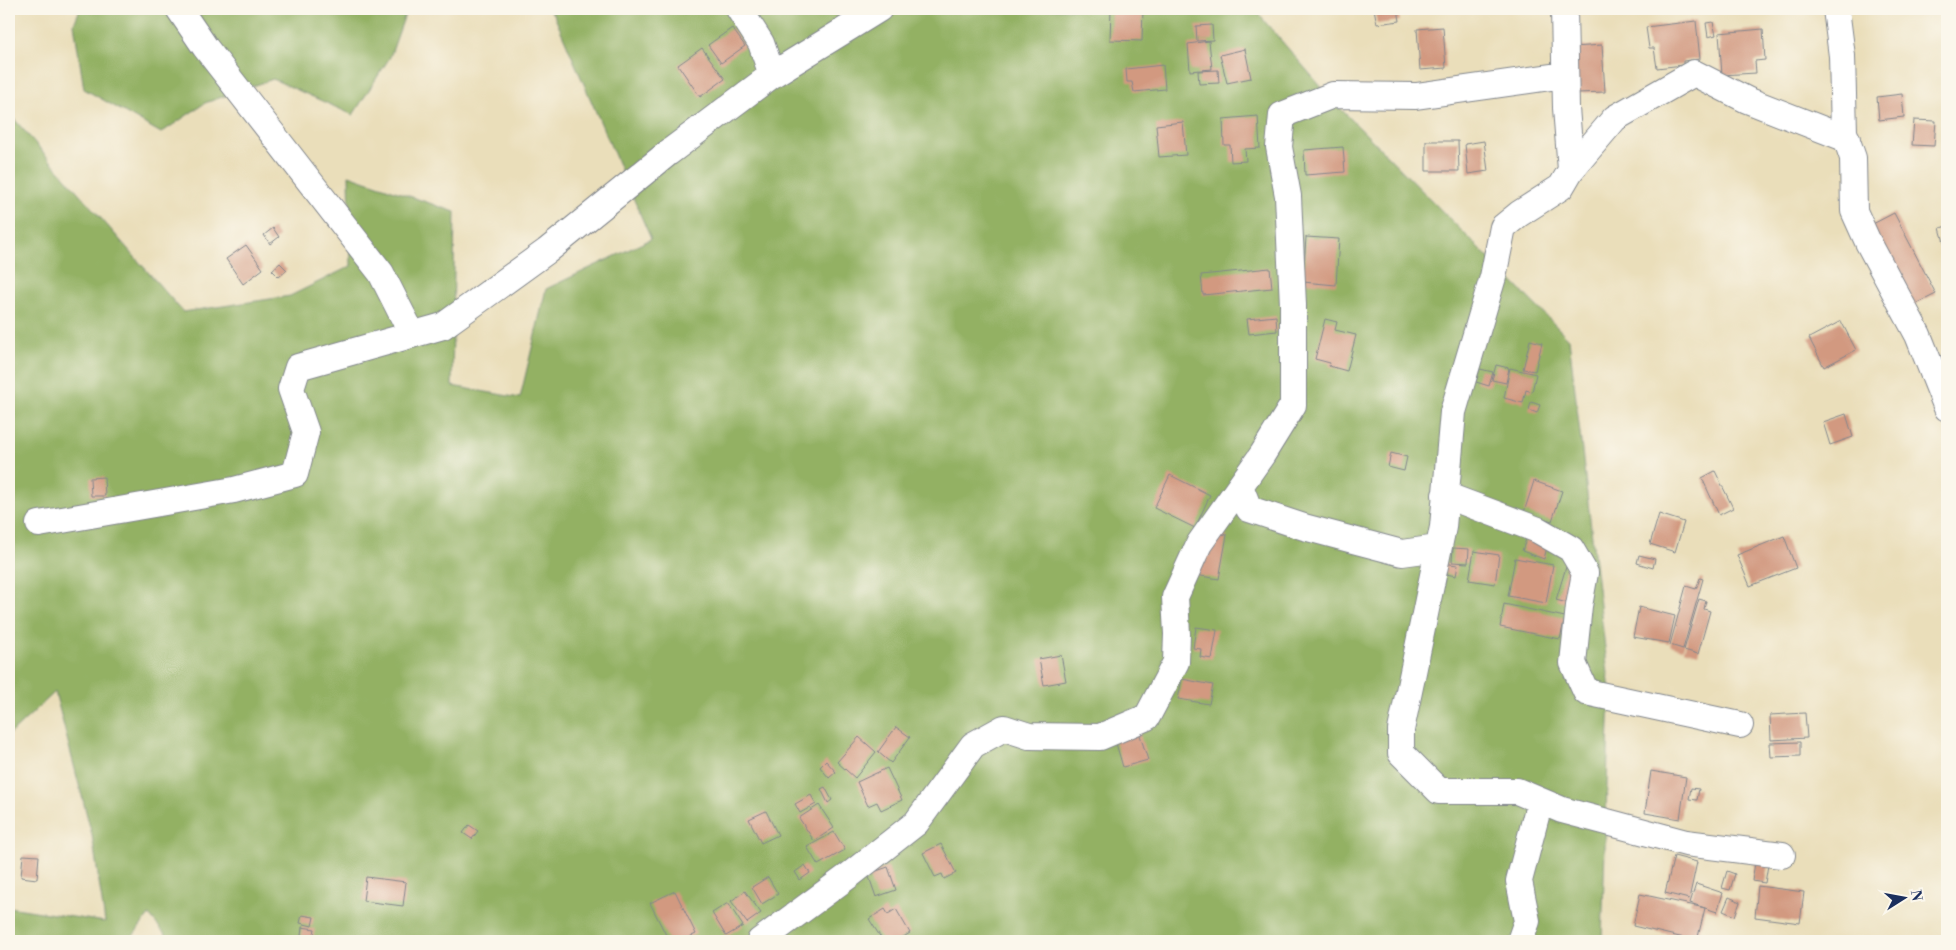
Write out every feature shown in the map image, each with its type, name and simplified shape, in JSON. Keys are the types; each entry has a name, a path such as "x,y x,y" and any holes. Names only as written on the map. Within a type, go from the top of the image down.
{"street":[{"path":"179,9 205,47 381,273 412,334"},
{"path":"739,9 761,43 772,75"},
{"path":"39,524 234,490 295,474 306,432 291,389 298,367 443,326 547,251 668,153 772,75 879,9"},
{"path":"1564,9 1566,108 1571,170"},
{"path":"1836,9 1842,56 1844,132 1852,158 1854,211 1868,242 1918,335 1947,408"},
{"path":"1782,855 1686,843 1562,810 1517,791 1439,791 1401,753 1401,730 1443,527 1453,412 1493,277 1503,226 1561,187 1571,170 1615,118 1694,73 1747,100 1846,139"},
{"path":"760,941 916,823 973,745 1004,728 1029,736 1100,737 1147,717 1176,662 1175,597 1199,544 1293,405 1293,305 1288,196 1279,147 1282,115 1332,95 1416,96 1565,75"},
{"path":"1240,486 1249,509 1304,527 1402,553 1438,548"},
{"path":"1445,495 1538,530 1571,549 1585,573 1579,606 1573,663 1586,692 1740,725"},
{"path":"1520,941 1527,921 1519,881 1540,801"}],"green space":[{"path":"80,9 407,9 390,57 353,115 273,79 205,103 161,133 84,89 74,24"},
{"path":"548,9 1254,9 1336,104 1569,339 1610,691 1602,941 171,941 149,915 129,941 9,941 9,907 105,922 92,835 55,692 9,735 9,121 15,120 183,312 290,296 351,266 349,175 455,212 452,386 520,398 546,289 651,239 554,15"}],"building":[{"path":"1111,9 1143,9 1142,41 1110,40"},
{"path":"1374,9 1398,9 1400,21 1377,24"},
{"path":"1696,21 1700,59 1683,61 1683,65 1657,68 1654,48 1649,48 1646,27"},
{"path":"1713,22 1716,35 1708,37 1706,23"},
{"path":"1212,25 1213,40 1197,41 1196,26"},
{"path":"1443,27 1446,68 1420,70 1417,29"},
{"path":"732,28 745,46 721,63 708,45"},
{"path":"1763,29 1765,60 1755,61 1756,73 1722,75 1719,33"},
{"path":"1209,41 1212,69 1190,71 1188,44"},
{"path":"1602,45 1605,92 1577,93 1574,47"},
{"path":"702,48 725,79 700,97 678,65"},
{"path":"1245,49 1251,78 1227,83 1220,55"},
{"path":"1163,65 1165,89 1134,92 1132,82 1127,82 1126,69"},
{"path":"1218,70 1219,83 1199,84 1198,71"},
{"path":"1902,94 1904,117 1879,120 1877,97"},
{"path":"1258,116 1260,148 1245,149 1246,161 1231,162 1230,145 1224,145 1223,119"},
{"path":"1914,120 1936,121 1934,146 1912,145"},
{"path":"1183,122 1186,155 1159,157 1156,125"},
{"path":"1426,141 1458,141 1459,171 1426,171"},
{"path":"1484,141 1488,171 1468,174 1465,144"},
{"path":"1343,147 1345,172 1305,175 1304,150"},
{"path":"1894,213 1936,294 1908,308 1867,227"},
{"path":"1947,226 1947,253 1940,228"},
{"path":"273,228 279,237 270,244 264,235"},
{"path":"1306,237 1339,239 1336,285 1303,282"},
{"path":"246,245 263,269 243,284 226,259"},
{"path":"280,263 287,270 279,277 272,270"},
{"path":"1270,268 1272,288 1203,295 1201,275"},
{"path":"1276,316 1277,331 1249,334 1247,319"},
{"path":"1325,319 1337,322 1335,330 1356,335 1347,371 1329,366 1330,363 1315,359"},
{"path":"1841,321 1856,350 1824,367 1809,338"},
{"path":"1530,340 1542,343 1535,371 1523,369"},
{"path":"1496,365 1509,368 1506,383 1492,380"},
{"path":"1510,368 1536,374 1532,392 1526,390 1523,403 1504,398"},
{"path":"1480,369 1493,372 1489,386 1476,382"},
{"path":"1531,402 1540,405 1537,413 1529,410"},
{"path":"1846,414 1853,437 1830,445 1823,422"},
{"path":"1391,453 1407,457 1404,471 1388,467"},
{"path":"1715,471 1733,508 1719,515 1702,478"},
{"path":"1170,475 1210,495 1195,528 1154,508"},
{"path":"104,477 105,496 91,496 90,478"},
{"path":"1534,481 1562,491 1552,521 1524,512"},
{"path":"1659,514 1684,522 1675,552 1650,544"},
{"path":"1203,531 1227,535 1219,579 1195,575"},
{"path":"1784,536 1796,568 1750,586 1737,555"},
{"path":"1526,539 1547,547 1544,559 1522,551"},
{"path":"1453,548 1469,549 1468,563 1452,562"},
{"path":"1474,551 1499,555 1495,584 1469,580"},
{"path":"1639,555 1655,559 1653,568 1637,563"},
{"path":"1515,558 1553,565 1546,603 1508,596"},
{"path":"1442,563 1458,565 1456,576 1441,573"},
{"path":"1566,567 1577,570 1567,603 1556,600"},
{"path":"1700,578 1703,579 1683,649 1670,645 1686,586 1696,589"},
{"path":"1699,599 1706,601 1704,609 1710,611 1698,654 1684,650"},
{"path":"1504,604 1565,617 1560,639 1500,627"},
{"path":"1639,607 1675,616 1669,643 1633,637"},
{"path":"1196,627 1217,630 1212,659 1200,657 1201,649 1193,648"},
{"path":"1061,655 1066,681 1044,685 1039,659"},
{"path":"1182,679 1213,685 1209,704 1178,699"},
{"path":"1805,713 1807,738 1771,740 1770,715"},
{"path":"896,727 910,737 891,763 878,752"},
{"path":"1139,732 1148,760 1123,767 1115,740"},
{"path":"859,737 876,752 855,778 837,762"},
{"path":"1800,742 1800,756 1771,757 1770,743"},
{"path":"826,761 836,772 829,778 820,767"},
{"path":"887,768 902,800 881,810 877,802 868,806 857,782"},
{"path":"1651,771 1686,777 1680,819 1645,813"},
{"path":"825,787 832,800 828,803 821,789"},
{"path":"1691,788 1699,789 1697,800 1689,799"},
{"path":"811,795 816,804 800,813 795,804"},
{"path":"819,805 834,828 814,841 799,818"},
{"path":"766,811 778,835 761,843 749,819"},
{"path":"469,825 478,831 472,839 463,833"},
{"path":"834,832 845,850 818,865 807,847"},
{"path":"941,844 956,873 944,879 942,874 935,877 923,853"},
{"path":"23,855 39,856 37,879 21,877"},
{"path":"1674,856 1697,862 1689,899 1665,893"},
{"path":"1755,863 1768,865 1765,883 1752,881"},
{"path":"805,865 810,873 800,880 795,872"},
{"path":"888,867 896,890 876,897 868,874"},
{"path":"1727,871 1735,874 1730,890 1722,888"},
{"path":"366,877 406,882 403,906 363,901"},
{"path":"768,877 778,894 762,904 752,887"},
{"path":"1696,884 1723,893 1717,912 1690,903"},
{"path":"1758,886 1804,892 1800,923 1755,917"},
{"path":"675,891 696,934 681,941 669,941 650,903"},
{"path":"745,891 761,913 747,923 731,901"},
{"path":"1640,894 1705,908 1697,941 1633,926"},
{"path":"1729,897 1740,902 1735,916 1723,911"},
{"path":"728,903 743,926 726,936 712,913"},
{"path":"885,909 888,914 896,909 910,933 897,941 883,941 869,919"},
{"path":"302,915 314,917 312,926 300,923"},
{"path":"302,927 315,929 313,938 301,936"}]}
